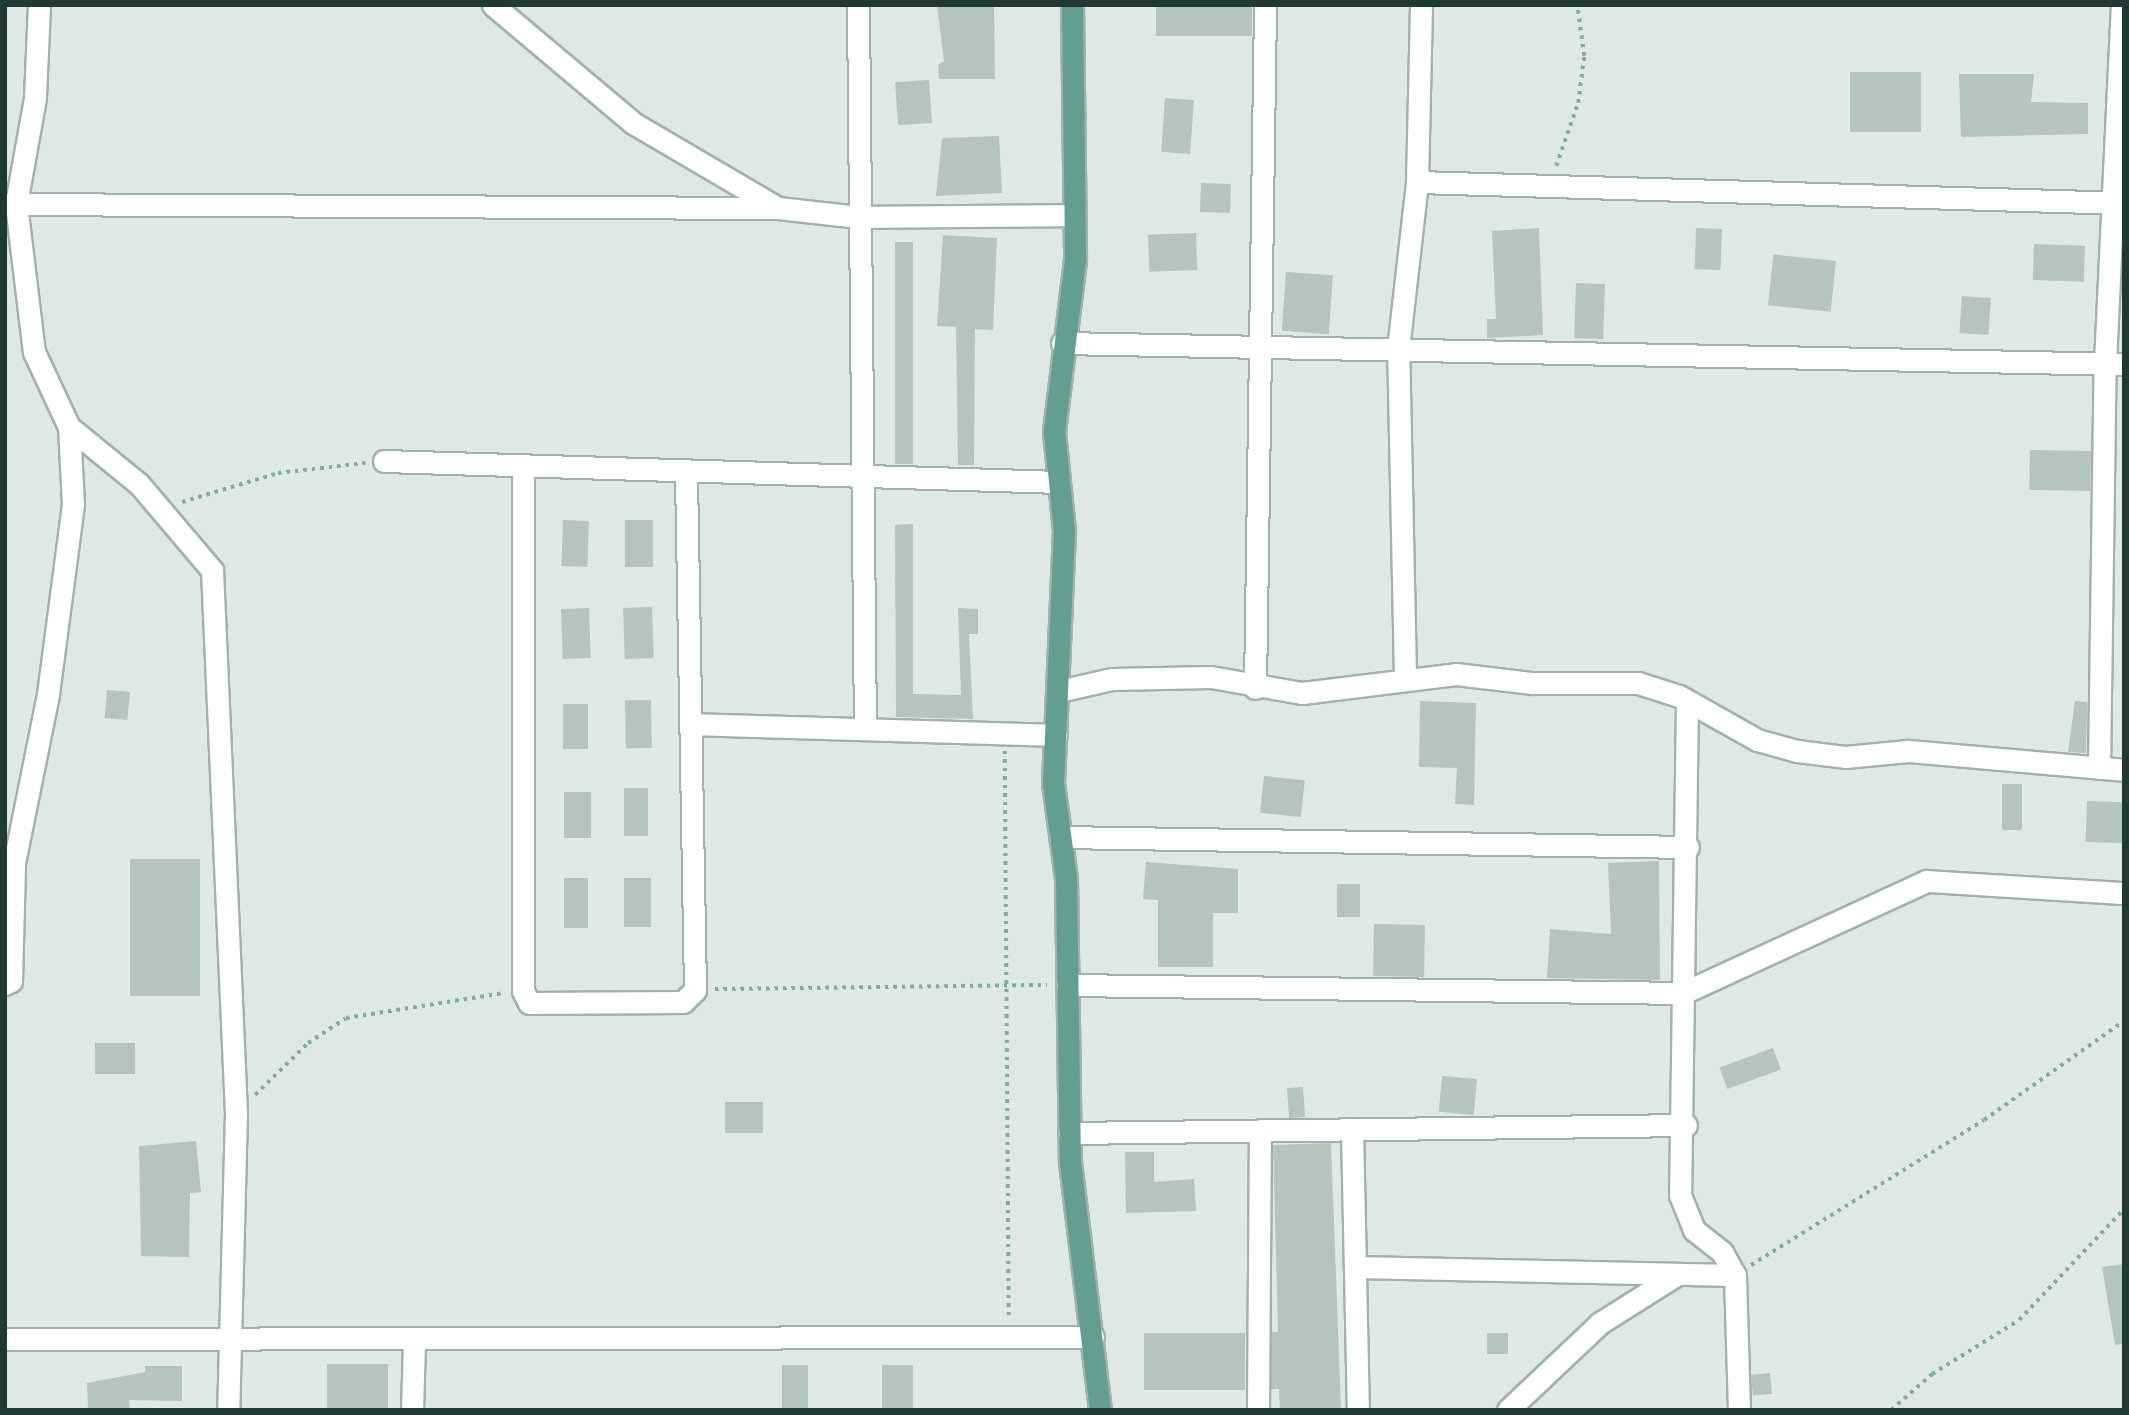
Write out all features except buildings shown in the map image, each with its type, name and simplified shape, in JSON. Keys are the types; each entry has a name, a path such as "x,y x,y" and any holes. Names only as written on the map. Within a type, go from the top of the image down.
{"main road":[{"path":"1072,5 1074,215 1054,432 1059,482 1059,691 1053,783 1060,837 1067,985 1069,1133 1100,1410"}],"street":[{"path":"5,984 11,981 15,853 50,682 73,505 69,428 34,352 11,204 34,98 39,5"},
{"path":"493,5 633,123 778,208"},
{"path":"858,5 858,217 865,478 865,729"},
{"path":"1255,688 1265,5"},
{"path":"1405,676 1398,349 1417,182 1421,5"},
{"path":"2099,768 2114,364 2122,5"},
{"path":"1417,182 2117,203"},
{"path":"11,204 778,208 858,217 1074,215"},
{"path":"1062,343 2114,364"},
{"path":"69,428 163,511 212,570 236,1113 228,1410"},
{"path":"384,461 1059,482"},
{"path":"523,466 523,991 529,1003 683,1002 695,990 686,472"},
{"path":"1059,691 1112,679 1198,677 1255,688 1302,693 1405,676 1638,683 1687,701 1757,740 1797,751 1845,757 1908,751 2124,769"},
{"path":"1687,701 1688,847 1683,993 1686,1125 1680,1195 1694,1230 1722,1252 1735,1275 1739,1410"},
{"path":"691,724 1056,735"},
{"path":"1060,837 1688,847"},
{"path":"1067,985 1683,993 1927,881 2124,893"},
{"path":"1069,1133 1686,1125"},
{"path":"1352,1129 1358,1410"},
{"path":"1258,1410 1260,1130"},
{"path":"1355,1267 1735,1275"},
{"path":"1507,1410 1600,1323 1676,1275"},
{"path":"5,1339 414,1342 1093,1337"},
{"path":"412,1410 414,1342"}],"path":[{"path":"1545,187 1578,103 1584,56 1577,5"},
{"path":"163,511 208,489 278,473 384,461"},
{"path":"1005,733 1010,1337"},
{"path":"695,990 1067,985"},
{"path":"236,1113 308,1043 346,1018 523,991"},
{"path":"1735,1275 1984,1120 2124,1021"},
{"path":"1891,1410 1933,1374 2019,1320 2124,1209"}]}
